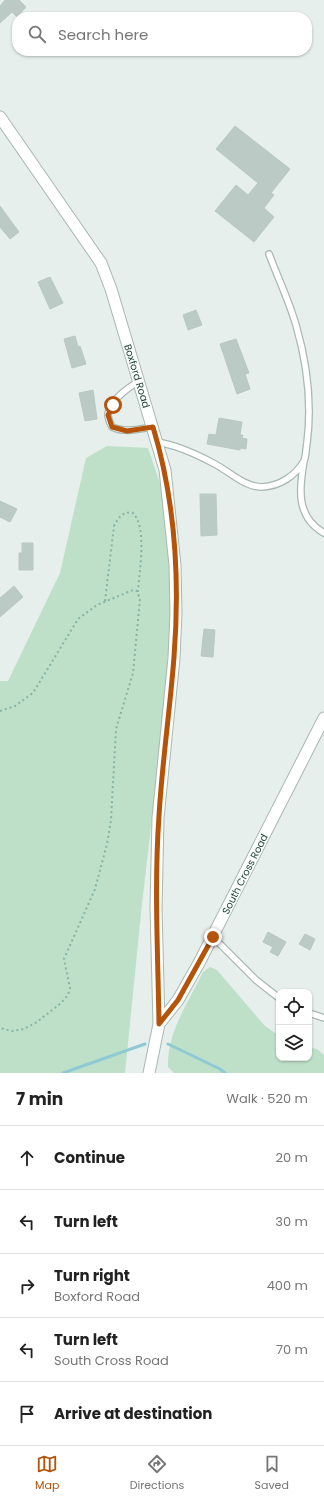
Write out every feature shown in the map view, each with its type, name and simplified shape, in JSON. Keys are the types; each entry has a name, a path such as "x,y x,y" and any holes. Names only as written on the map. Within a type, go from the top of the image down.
{"street":[{"name":"Boxford Road","path":"0,117 101,263 111,289 165,470 175,565 176,613 174,658 158,818 156,908 159,1024 149,1073"},
{"name":"South Cross Road","path":"159,1024 178,1000 213,937 324,718"}],"lane":[{"path":"269,254 296,326 303,353 309,406 308,430 300,480 300,498 307,519 324,533"},
{"path":"139,381 118,397 109,411 109,419 112,427 117,430 127,431 153,427"},
{"path":"157,442 170,444 214,463 252,486 262,487 284,482 293,474 304,460"},
{"path":"213,937 256,980 276,996"},
{"path":"312,1014 324,1018"}],"path":[{"path":"0,1028 12,1031 24,1029 61,1003 68,994 70,988 64,959 95,889 107,844 111,820 116,729 133,672 140,599 138,594 141,527 137,517 132,512 125,513 120,516 114,526 105,601"},
{"path":"0,711 15,706 33,693 78,619 105,601 133,590 138,594"}],"green space":[{"path":"107,446 148,448 166,501 171,604 165,706 141,913 125,1073 0,1073 0,681 8,681 60,573 86,458"},
{"path":"210,967 217,970 264,1025 276,1034 276,1061 312,1061 312,1048 317,1049 324,1055 324,1073 174,1073 168,1067 171,1042 185,1006 203,972"}],"building":[{"path":"5,0 19,0 26,7 22,12 12,12 0,23 0,6"},
{"path":"235,126 290,169 271,193 274,195 264,208 274,217 254,242 215,211 236,185 248,195 258,183 216,149"},
{"path":"0,206 19,232 10,239 0,227"},
{"path":"50,277 63,303 50,309 38,282"},
{"path":"196,310 202,325 188,330 183,315"},
{"path":"75,336 78,347 80,346 86,364 72,368 64,339"},
{"path":"236,339 249,373 245,374 250,389 237,394 220,344"},
{"path":"93,390 97,419 85,421 79,393"},
{"path":"219,418 242,422 240,435 243,435 242,438 247,439 246,449 240,448 240,450 207,444 209,434 216,435"},
{"path":"200,494 216,494 217,535 201,536"},
{"path":"0,501 17,509 10,522 0,517"},
{"path":"22,543 33,543 33,570 19,570 19,553 22,553"},
{"path":"14,586 23,597 0,617 0,598"},
{"path":"204,629 215,630 213,657 201,656"},
{"path":"268,932 286,942 278,956 270,952 273,947 263,942"},
{"path":"305,934 315,939 310,950 299,944"}],"waterway":[{"path":"63,1073 145,1044"},
{"path":"168,1044 220,1069 225,1073"}],"route":[{"path":"113,405 108,415 112,427 117,430 127,431 153,427 165,470 175,565 176,613 174,658 158,818 156,908 159,1024 178,1000 213,937"}]}
